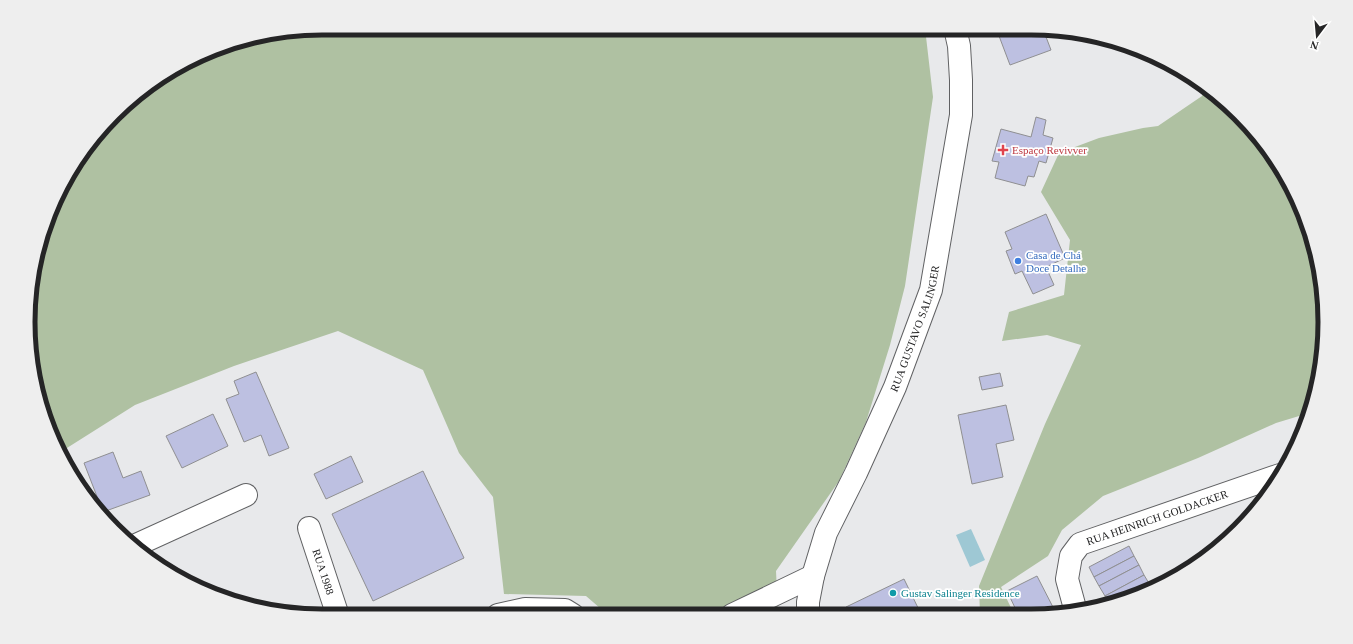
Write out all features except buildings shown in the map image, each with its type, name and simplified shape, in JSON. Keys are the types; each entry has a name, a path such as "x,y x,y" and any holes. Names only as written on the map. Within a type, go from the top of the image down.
{"street":[{"name":"RUA GUSTAVO SALINGER","path":"808,609 813,576 826,533 895,387 931,290 961,115 961,80 959,46 957,35"},
{"name":"RUA HEINRICH GOLDACKER","path":"1074,606 1067,579 1071,556 1080,544 1272,478"},
{"path":"139,544 246,495"},
{"name":"RUA 1988","path":"309,528 336,609"},
{"path":"744,609 813,576"}],"green space":[{"path":"322,35 926,35 933,97 905,286 890,345 866,422 839,481 776,571 778,609 601,609 586,596 504,594 493,497 459,453 423,370 338,331 234,366 135,405 65,449 50,414 37,359 35,322 37,285 41,266 50,230 57,212 73,178 94,147 119,119 147,94 178,73 212,57 248,45 285,37"},
{"path":"1203,92 1220,106 1259,147 1280,179 1303,230 1316,285 1318,322 1316,359 1303,415 1276,423 1198,458 1103,496 1062,530 1048,556 1001,587 1012,609 980,609 979,586 1045,424 1081,345 1047,335 1002,341 1009,312 1064,295 1070,240 1041,192 1059,153 1099,138 1158,126 1202,96"}],"water":[{"path":"971,529 985,560 970,567 956,535"}],"place":[{"name":"Espaço Revivver","path":"1003,150"},
{"name":"Casa de Chá Doce Detalhe","path":"1018,261"},
{"name":"Gustav Salinger Residence","path":"893,593"}]}
